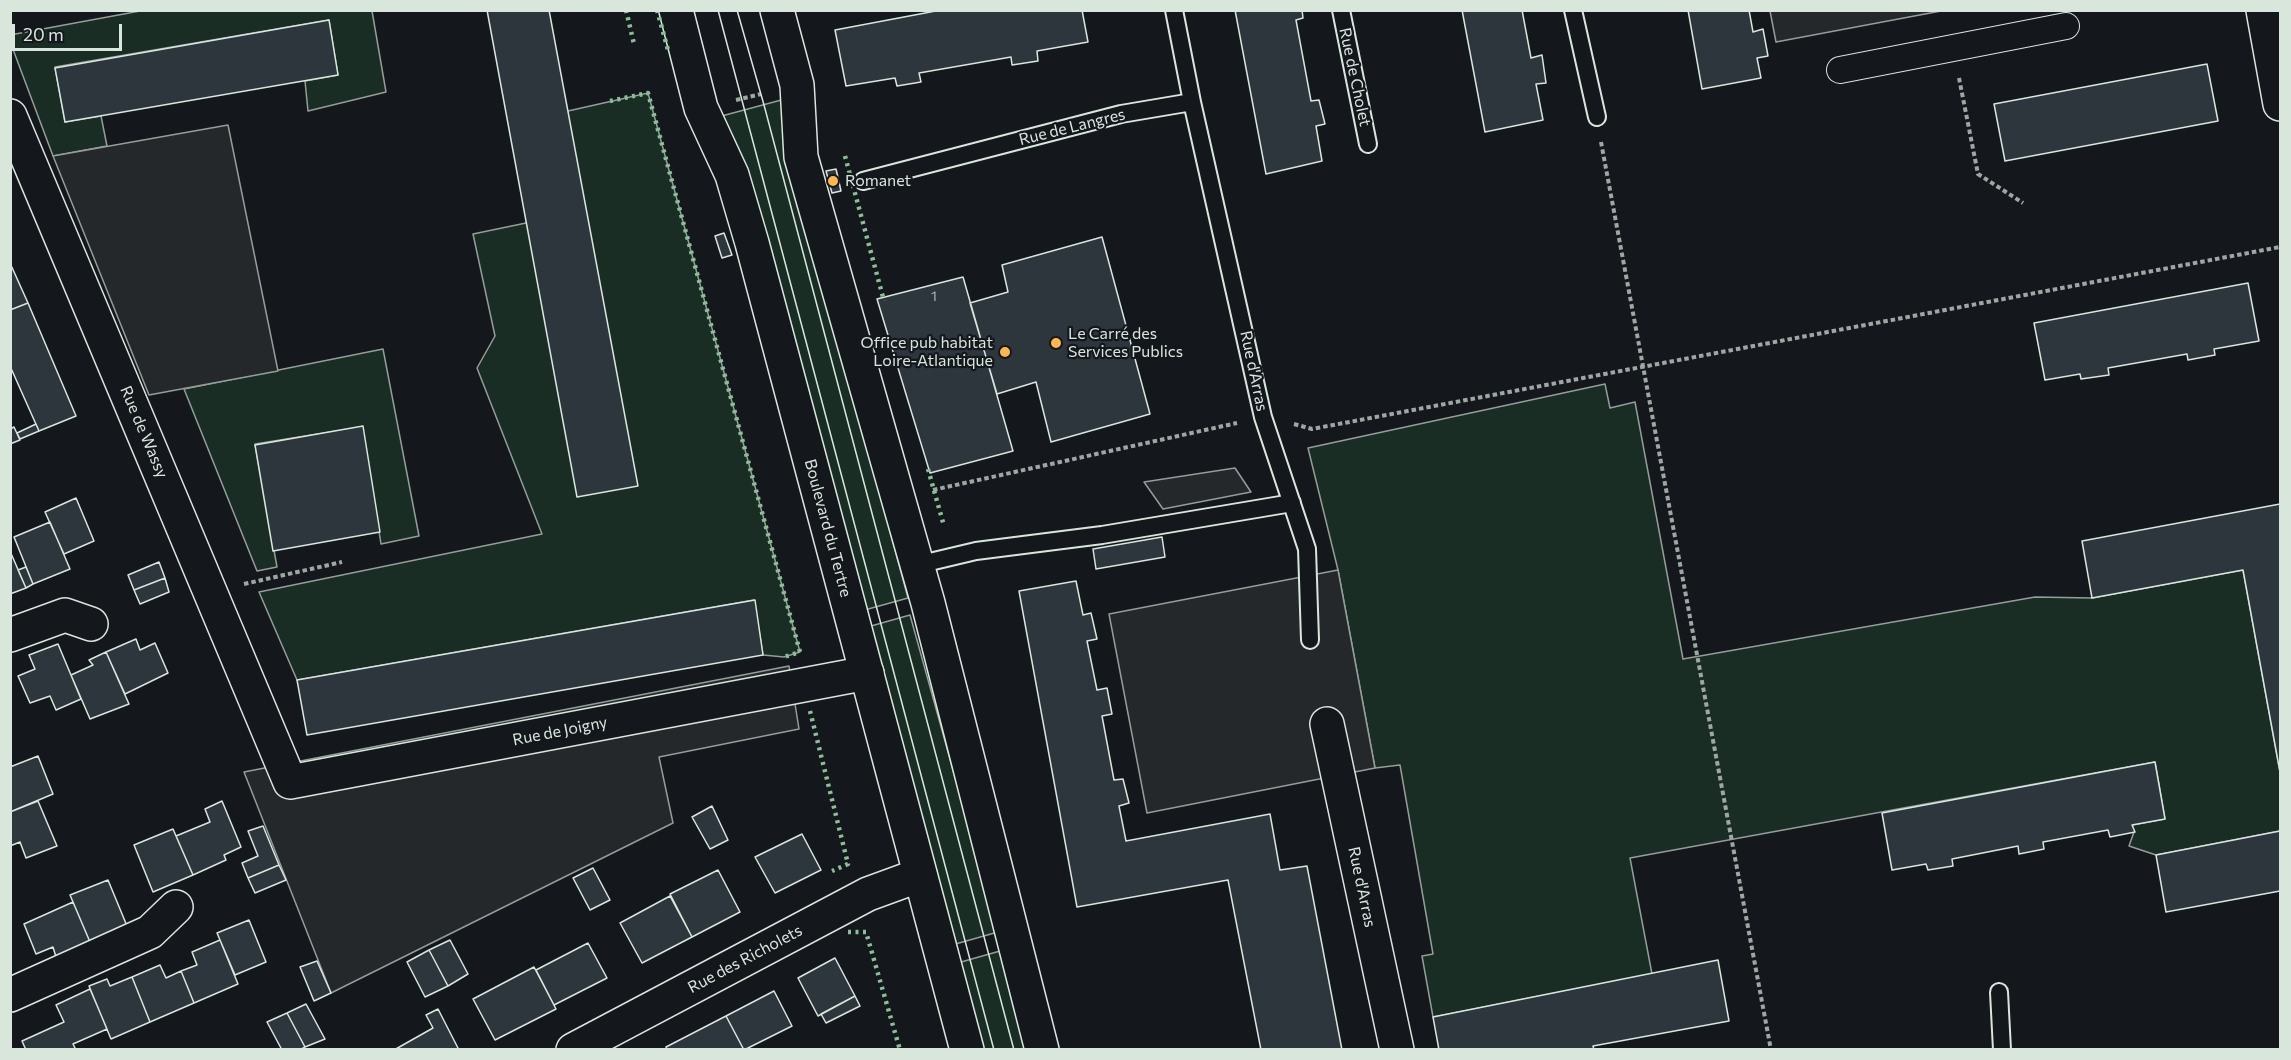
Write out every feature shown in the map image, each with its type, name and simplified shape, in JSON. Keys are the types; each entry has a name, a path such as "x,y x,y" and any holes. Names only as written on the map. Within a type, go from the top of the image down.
{"street":[{"name":"Boulevard du Tertre","path":"676,10 701,108 732,175 967,1050"},
{"path":"777,10 797,85 801,157 917,565 1042,1050"},
{"path":"2262,10 2280,104"},
{"path":"1840,70 2066,26"},
{"name":"Rue de Wassy","path":"10,116 275,748"},
{"path":"10,635 65,615 91,624"},
{"name":"Rue de Joigny","path":"275,748 290,782 867,674"},
{"name":"Rue d'Arras","path":"1327,724 1397,1050"},
{"name":"Rue des Richolets","path":"573,1050 868,894 920,875"},
{"path":"11,992 150,932 176,908"}],"lane":[{"path":"1174,10 1192,102"},
{"name":"Rue de Cholet","path":"1341,10 1368,144"},
{"path":"1573,10 1597,117"},
{"name":"Rue de Langres","path":"863,181 1121,114 1192,102"},
{"name":"Rue d'Arras","path":"1192,102 1263,417 1307,549 1310,640"},
{"path":"917,565 976,551 1102,535 1292,503"},
{"path":"1999,992 2002,1050"}],"path":[{"path":"1953,48 1978,174 2023,203"},
{"path":"701,108 797,85"},
{"path":"1597,117 1771,1050"},
{"path":"928,492 1263,417 1312,429 2280,247"},
{"path":"211,591 342,562"}],"green space":[{"path":"140,11 372,11 386,92 308,111 305,81 338,75 329,20 55,67 65,122 101,116 107,146 53,156 11,44 10,35"},
{"path":"648,93 800,652 784,657 763,655 754,600 297,680 259,592 542,534 477,368 495,336 473,234 526,223 568,111"},
{"path":"785,99 792,166 908,598 861,611 718,117"},
{"path":"383,349 419,536 381,544 362,427 255,444 277,567 257,571 184,389"},
{"path":"1605,384 1610,408 1635,402 1683,659 2035,597 2092,598 2243,570 2280,772 2280,831 2156,855 2129,846 2134,832 2132,825 2165,819 2155,762 1630,858 1652,974 1433,1017 1422,956 1433,954 1400,765 1375,768 1338,570 1308,448"},
{"path":"910,615 998,932 952,945 864,628"},
{"path":"1000,951 1027,1049 977,1049 954,964"}],"shaded area":[{"path":"1770,10 1941,11 1776,42"},
{"path":"228,125 278,371 149,395 53,156"},
{"path":"1235,468 1251,492 1163,509 1144,482"},
{"path":"1338,570 1375,768 1147,813 1109,614"},
{"path":"789,666 799,729 659,757 673,823 331,993 244,772"}],"building":[{"path":"487,10 549,10 638,486 577,497"},
{"path":"941,10 1082,10 1088,42 1037,51 1038,61 1012,65 1011,57 919,73 921,82 897,86 895,78 846,86 835,30"},
{"path":"1235,10 1302,10 1303,18 1296,20 1311,101 1319,100 1325,124 1316,126 1322,161 1266,174"},
{"path":"1462,10 1522,10 1531,58 1542,55 1546,83 1536,84 1543,120 1485,132"},
{"path":"1688,10 1749,10 1753,32 1763,29 1768,56 1757,58 1761,78 1702,89"},
{"path":"329,20 338,75 65,122 55,68"},
{"path":"2207,64 2218,121 2005,161 1994,104"},
{"name":"Romanet","path":"836,169 841,191 832,193 826,171"},
{"path":"724,233 732,255 722,258 715,236"},
{"name":"Le Carré des Services Publics","path":"1102,237 1150,414 1051,442 1036,382 997,394 970,303 1008,292 1002,265"},
{"path":"10,263 28,303 10,310"},
{"path":"963,277 1013,451 930,473 877,299"},
{"path":"2248,283 2259,341 2214,349 2215,355 2188,360 2187,354 2108,368 2109,375 2081,379 2080,374 2045,380 2034,323"},
{"path":"28,303 76,416 39,431 10,366 10,310"},
{"path":"36,424 39,431 20,439 17,433"},
{"path":"363,426 380,532 273,551 255,445"},
{"path":"14,427 20,440 10,444 10,429"},
{"path":"76,498 94,541 64,554 45,512"},
{"path":"2280,504 2280,772 2243,570 2092,598 2082,541"},
{"path":"50,522 70,569 33,584 14,537"},
{"path":"1162,537 1165,557 1096,569 1093,549"},
{"path":"10,551 26,588 10,594"},
{"path":"159,562 165,578 134,590 128,575"},
{"path":"26,567 33,584 26,588 18,570"},
{"path":"165,578 169,592 140,604 134,590"},
{"path":"1076,581 1083,615 1091,613 1097,639 1087,641 1097,690 1107,688 1112,714 1102,716 1114,780 1123,779 1129,803 1119,806 1126,841 1270,814 1280,870 1307,866 1342,1050 1261,1050 1228,880 1077,907 1019,591"},
{"path":"755,600 763,655 307,735 297,680"},
{"path":"136,639 140,650 155,643 168,673 125,694 106,652"},
{"path":"58,644 81,699 56,710 50,696 30,703 18,676 35,669 29,655"},
{"path":"106,652 129,704 90,719 71,675 93,665 89,660"},
{"path":"38,756 53,794 10,812 10,767"},
{"path":"2155,762 2165,819 2132,825 2135,832 2110,837 2108,830 2043,842 2044,849 2019,854 2018,846 1952,859 1953,866 1928,870 1926,864 1892,870 1882,813"},
{"path":"38,801 57,846 26,858 20,842 10,846 10,812"},
{"path":"222,801 241,847 224,855 226,860 193,875 176,836 210,822 205,809"},
{"path":"712,806 728,840 710,849 692,817"},
{"path":"263,826 279,865 248,878 242,863 258,856 248,831"},
{"path":"173,829 193,875 153,892 134,845"},
{"path":"2280,831 2280,891 2166,912 2156,855"},
{"path":"802,834 821,870 775,893 755,857"},
{"path":"279,865 286,880 255,893 248,878"},
{"path":"593,868 610,900 590,910 573,878"},
{"path":"718,870 740,912 692,937 670,894"},
{"path":"108,880 127,926 90,942 70,895"},
{"path":"670,896 692,937 642,963 620,923"},
{"path":"73,902 90,942 56,957 53,947 36,954 24,924"},
{"path":"249,920 266,962 235,975 217,933"},
{"path":"220,940 238,984 194,1003 181,971 197,965 192,952"},
{"path":"450,940 468,974 448,986 429,950"},
{"path":"588,943 607,978 554,1005 536,970"},
{"path":"429,950 448,986 425,997 407,962"},
{"path":"835,958 855,996 818,1016 798,978"},
{"path":"1718,960 1729,1021 1593,1046 1594,1050 1439,1050 1433,1017"},
{"path":"317,961 331,993 314,1001 300,967"},
{"path":"160,965 166,978 181,971 194,1003 150,1022 132,977"},
{"path":"534,967 556,1009 495,1040 473,999"},
{"path":"132,977 150,1022 111,1039 89,986 107,979 110,986"},
{"path":"90,989 107,1029 73,1044 76,1050 26,1050 22,1041 64,1022 56,1005"},
{"path":"774,991 792,1026 744,1050 726,1016"},
{"path":"855,996 860,1006 826,1023 821,1014"},
{"path":"306,1004 325,1039 305,1047 287,1013"},
{"path":"438,1009 459,1050 394,1050 433,1028 426,1015"},
{"path":"287,1013 305,1047 300,1050 282,1050 267,1022"},
{"path":"726,1016 744,1050 667,1050 666,1047"}],"tram line":[{"path":"718,10 994,1050"},
{"path":"737,10 1014,1050"}],"hedge":[{"path":"626,10 634,44"},
{"path":"657,10 668,50"},
{"path":"610,101 648,93 800,652 784,657"},
{"path":"845,156 884,301"},
{"path":"928,469 944,526"},
{"path":"810,711 848,864 832,871"},
{"path":"848,932 866,932 900,1050"}],"place":[{"name":"Romanet","path":"833,181"},
{"name":"Le Carré des Services Publics","path":"1056,343"},
{"name":"Office pub habitat Loire-Atlantique","path":"1005,352"}]}
